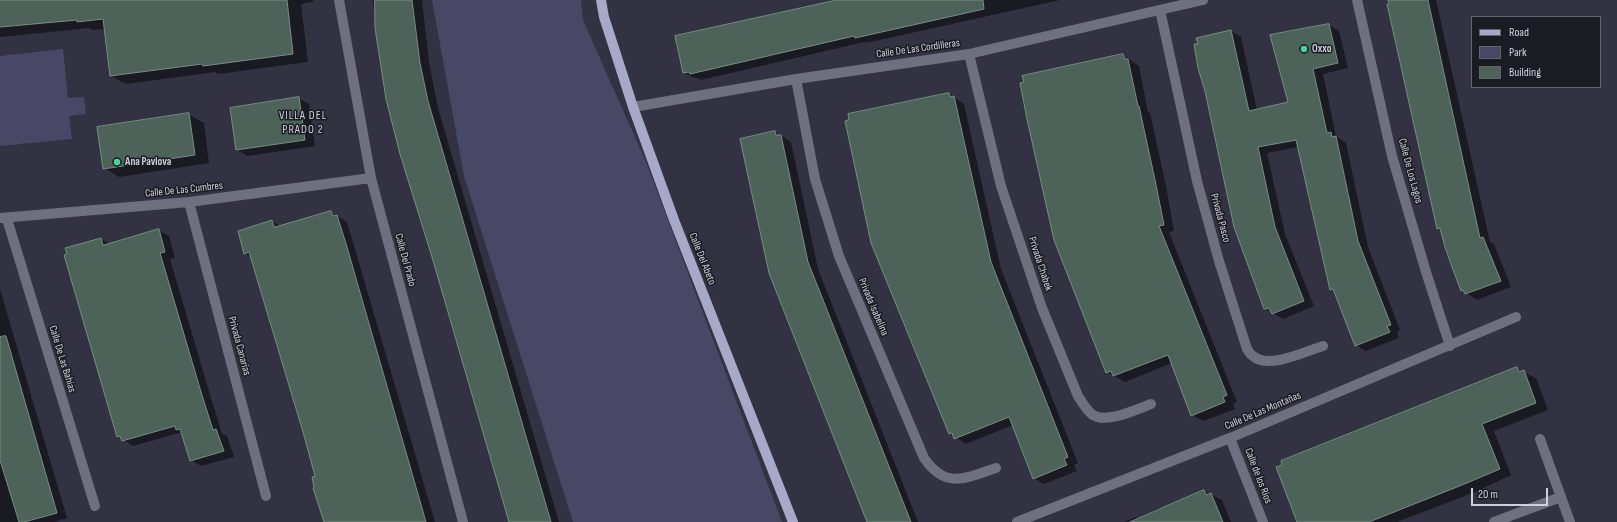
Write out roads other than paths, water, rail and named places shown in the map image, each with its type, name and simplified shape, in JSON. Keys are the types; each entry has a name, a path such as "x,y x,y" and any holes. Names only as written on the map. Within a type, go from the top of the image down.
{"main road":[{"name":"Calle Del Abeto","path":"601,0 604,17 633,107 674,220 793,522"}],"street":[{"name":"Calle Del Prado","path":"339,0 370,178 463,522"},
{"name":"Calle De Las Cordilleras","path":"633,107 796,79 969,54 1203,0"},
{"name":"Calle De Los Lagos","path":"1357,0 1392,156 1426,272 1450,346"},
{"name":"Privada Pasco","path":"1160,10 1197,181 1219,261 1247,349 1253,357 1264,361 1275,361 1323,346"},
{"name":"Privada Chabek","path":"969,54 1001,186 1042,308 1078,396 1085,407 1094,416 1105,418 1117,417 1151,404"},
{"name":"Privada Isabelina","path":"796,79 815,179 839,256 924,458 931,469 949,478 961,480 996,468"},
{"name":"Calle De Las Cumbres","path":"3,218 189,202 370,178"},
{"name":"Privada Canarias","path":"189,202 266,496"},
{"name":"Calle De Las Bahías","path":"3,218 95,506"},
{"name":"Calle De Las Montañas","path":"1017,522 1230,438 1516,317"},
{"name":"Calle de los Ríos","path":"1230,438 1263,522"},
{"path":"1540,439 1570,522"},
{"path":"1494,522 1561,497"}],"place":[{"name":"Oxxo","path":"1304,49"},
{"name":"Ana Pavlova","path":"117,162"}],"district":[{"name":"VILLA DEL PRADO 2","path":"303,123"}]}
